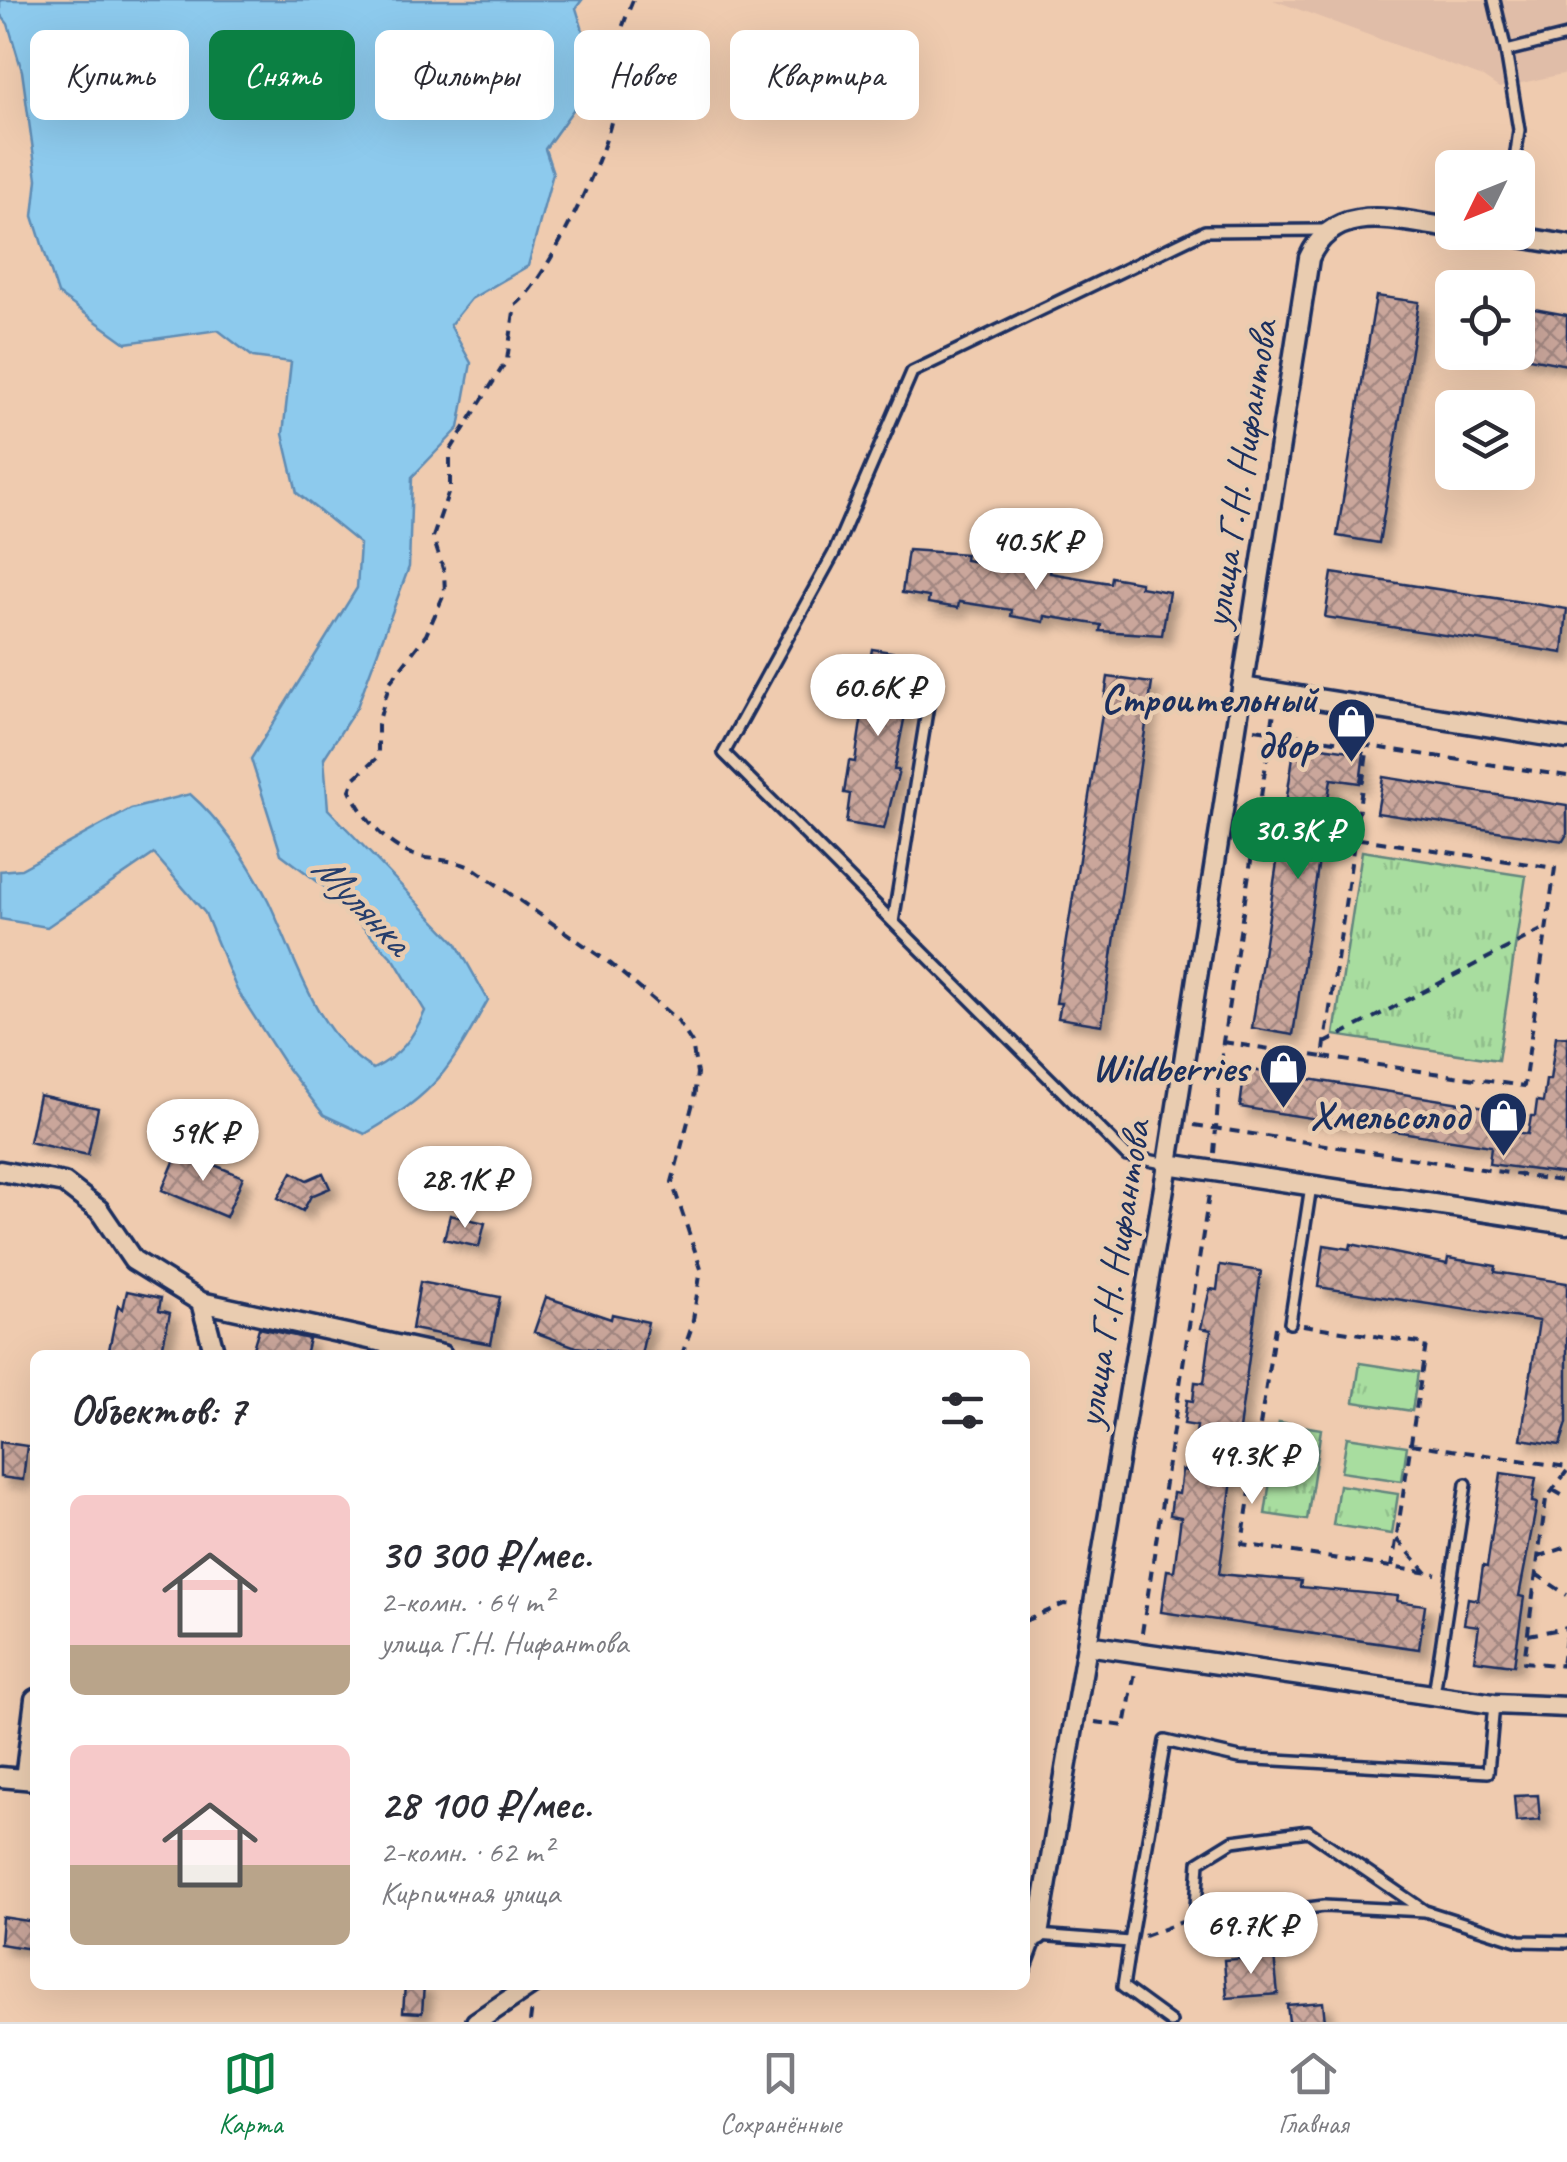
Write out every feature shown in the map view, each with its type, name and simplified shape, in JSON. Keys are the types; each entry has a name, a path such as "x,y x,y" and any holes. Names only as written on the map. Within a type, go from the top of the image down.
{"street":[{"path":"1325,230 1358,219 1435,226"},
{"name":"улица Г.Н. Нифантова","path":"1038,1935 1168,1164 1309,258 1325,230"},
{"path":"1535,239 1567,245"},
{"path":"1242,687 1567,739"},
{"path":"1168,1164 1567,1224"},
{"path":"0,1171 64,1184 99,1210 133,1260 202,1302 419,1350"},
{"path":"202,1302 214,1350"},
{"path":"1087,1645 1494,1704 1567,1706"},
{"path":"0,1777 30,1780"},
{"path":"476,2022 524,1990"}],"lane":[{"path":"1494,0 1519,130 1516,150"},
{"path":"1506,51 1567,36"},
{"path":"1168,1164 1127,1156 724,753 834,553 912,372 1205,231 1325,230"},
{"path":"893,922 932,680"},
{"path":"1290,1323 1311,1186"},
{"path":"1434,1694 1466,1484"},
{"path":"1171,2022 1123,1987 1165,1741 1240,1758 1488,1772 1494,1704"},
{"path":"1425,1911 1308,1830 1232,1841 1199,1862 1195,1922 1272,1916 1324,1906 1425,1911 1520,1941 1567,1942"},
{"path":"1030,1957 1038,1935 1130,1942"}],"path":[{"path":"633,0 618,29 619,52 612,72 615,92 606,142 565,235 530,294 515,305 507,360 450,452 450,488 433,537 444,572 445,592 426,635 390,682 378,724 378,756 355,778 350,790 367,822 404,852 452,858 474,868 611,964 676,1020 692,1043 697,1073 694,1099 672,1182 701,1268 692,1326 684,1350"},
{"path":"1075,1719 1124,1726 1140,1650 1218,1130 1223,1042 1277,693"},
{"path":"1236,726 1567,776"},
{"path":"1322,1057 1368,746"},
{"path":"1223,1042 1524,1086 1556,868 1354,838"},
{"path":"1324,1042 1547,927"},
{"path":"1174,1121 1567,1182"},
{"path":"1392,1568 1426,1344 1276,1321 1242,1544 1392,1568 1452,1577"},
{"path":"1410,1444 1567,1469 1546,1498 1524,1662 1564,1666 1567,1630 1528,1635"},
{"path":"1552,1490 1567,1498"},
{"path":"1396,1538 1427,1573"},
{"path":"1538,1557 1567,1547"},
{"path":"1536,1574 1567,1595"},
{"path":"1030,1619 1064,1604"},
{"path":"1130,1942 1180,1922"}],"shaded area":[{"path":"1273,0 1567,0 1567,73 1499,88 1483,77"}],"green space":[{"path":"1362,851 1526,876 1498,1060 1334,1035"},
{"path":"1360,1363 1418,1372 1412,1411 1354,1402"},
{"path":"1279,1422 1321,1429 1307,1520 1265,1514"},
{"path":"1347,1437 1407,1446 1402,1481 1341,1472"},
{"path":"1339,1485 1398,1494 1392,1534 1333,1525"}],"water":[{"name":"Мулянка","path":"0,0 582,0 576,8 583,30 574,30 574,109 545,149 553,173 528,266 471,299 450,325 471,363 459,428 412,477 409,567 357,707 324,758 328,809 456,943 488,1000 438,1078 409,1105 365,1134 324,1115 288,1069 237,990 205,913 154,854 47,927 0,919 0,871 21,869 131,809 190,794 243,857 268,900 309,994 336,1036 353,1054 373,1069 382,1064 405,1045 425,1011 395,961 326,888 281,854 251,759 357,588 360,544 297,493 283,434 291,362 253,357 218,330 126,343 58,294 33,216 37,179 22,71 8,24 0,14"}],"building":[{"path":"1376,296 1419,302 1379,543 1337,536"},
{"path":"1535,309 1567,315 1567,365 1535,359"},
{"path":"908,550 966,554 965,560 1022,569 1023,564 1051,568 1050,573 1110,583 1111,577 1140,582 1140,587 1169,592 1162,635 1100,631 1101,625 1045,616 1044,622 1011,616 1012,610 959,602 958,608 928,603 929,597 902,593"},
{"path":"1332,573 1567,609 1563,653 1325,617"},
{"path":"872,649 910,655 905,684 911,685 894,770 899,770 884,829 846,823 850,794 844,793 849,761 855,762 863,708 857,707"},
{"path":"1108,677 1152,683 1102,1025 1058,1018 1061,1003 1056,1003"},
{"path":"1308,745 1364,753 1360,783 1331,779 1293,1035 1252,1028 1294,750 1307,752"},
{"path":"1383,777 1567,806 1567,834 1563,841 1377,813"},
{"path":"1556,1036 1567,1037 1567,1174 1489,1164 1491,1146 1240,1107 1245,1069 1492,1108 1489,1128 1528,1134 1537,1101 1543,1102 1546,1080 1550,1080"},
{"path":"39,1095 98,1108 88,1155 29,1142"},
{"path":"179,1150 243,1177 226,1217 162,1190"},
{"path":"292,1172 307,1180 323,1173 330,1188 311,1196 303,1211 278,1198"},
{"path":"450,1215 485,1223 479,1247 444,1239"},
{"path":"1351,1244 1447,1264 1448,1258 1496,1266 1495,1272 1567,1283 1567,1423 1560,1445 1521,1439 1539,1321 1318,1287 1324,1245 1350,1249"},
{"path":"1220,1265 1261,1271 1219,1574 1301,1581 1300,1587 1398,1596 1397,1601 1425,1605 1419,1649 1161,1612 1167,1570 1174,1571 1181,1517 1170,1515 1173,1493 1179,1494 1182,1470 1191,1472 1197,1426 1184,1424 1187,1400 1193,1401 1195,1382 1204,1383 1211,1330 1201,1328 1210,1289 1217,1290"},
{"path":"420,1282 500,1297 491,1344 412,1329"},
{"path":"127,1291 161,1298 159,1310 170,1313 162,1350 109,1350 118,1305 123,1309"},
{"path":"546,1297 611,1319 612,1314 648,1322 642,1350 576,1347 534,1332"},
{"path":"259,1328 309,1339 306,1350 252,1350"},
{"path":"0,1442 27,1446 23,1480 0,1477"},
{"path":"1501,1473 1536,1478 1532,1502 1537,1503 1519,1596 1524,1597 1514,1665 1474,1660 1479,1626 1464,1624 1468,1598 1478,1600 1483,1566 1487,1567"},
{"path":"1538,1795 1540,1820 1516,1822 1514,1796"},
{"path":"2,1917 30,1921 30,1949 0,1944"},
{"path":"1274,1956 1278,1994 1227,1998 1224,1960"},
{"path":"405,1990 424,1990 422,2013 403,2012"},
{"path":"1323,2002 1325,2022 1289,2022 1287,2005"}],"place":[{"name":"Строительный двор","path":"1352,764"},
{"name":"Wildberries","path":"1283,1110"},
{"name":"Хмельсолод","path":"1504,1158"}]}
